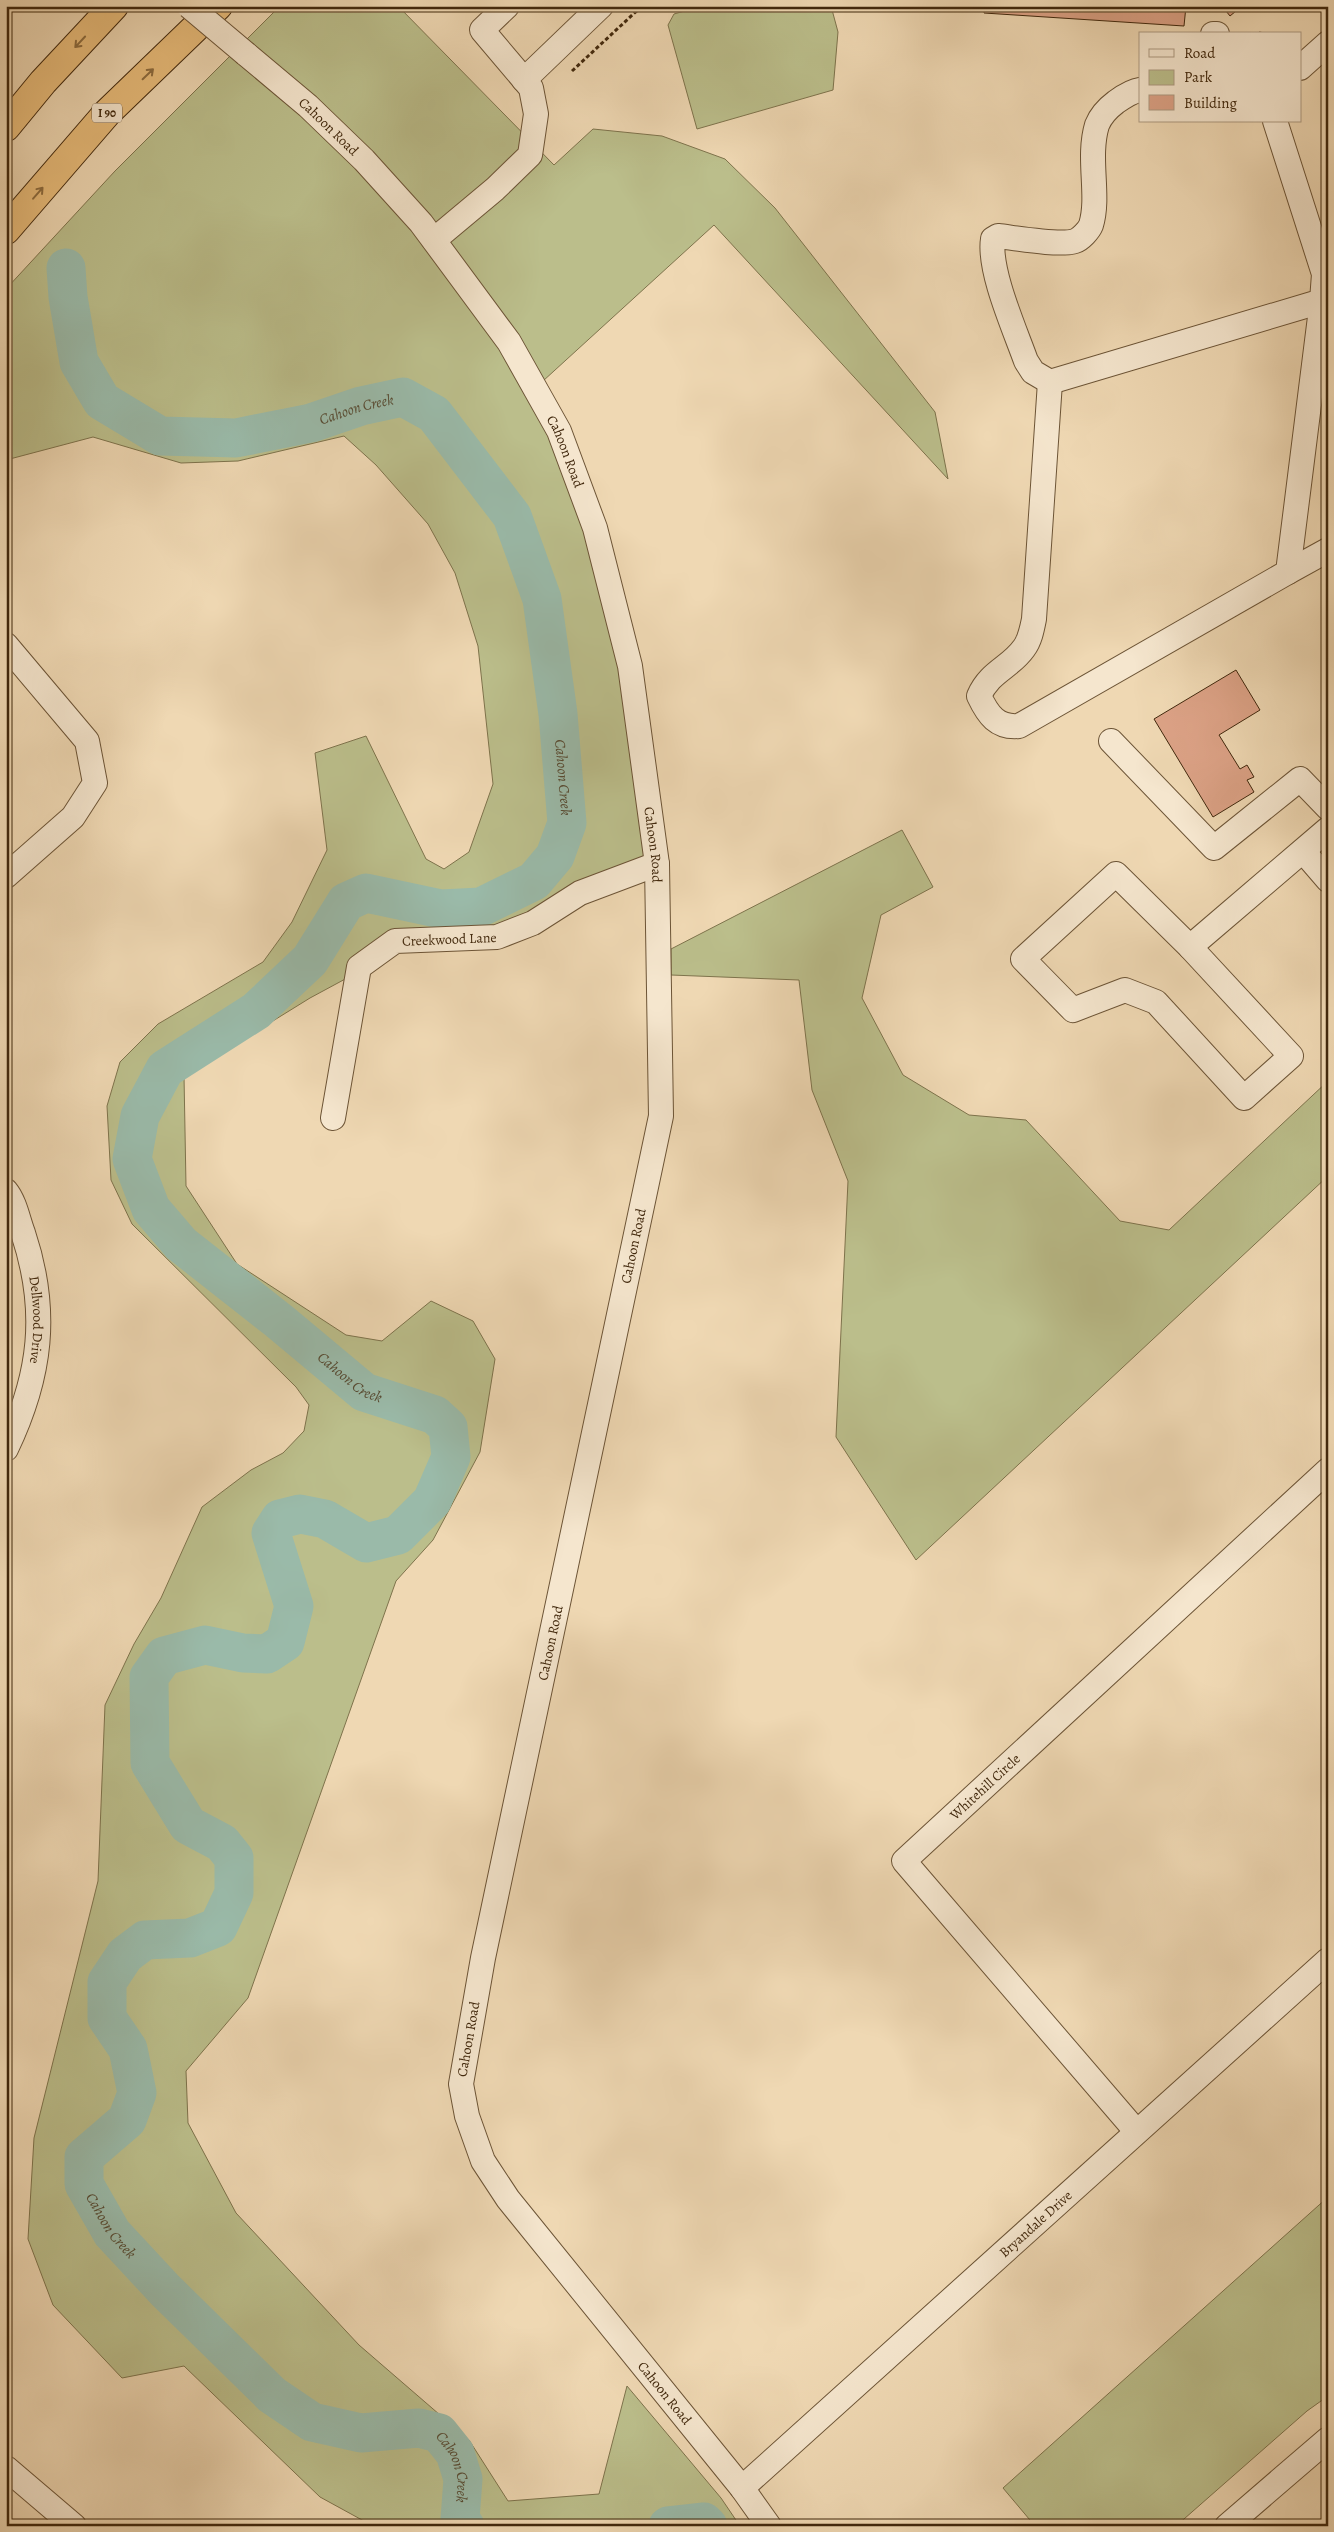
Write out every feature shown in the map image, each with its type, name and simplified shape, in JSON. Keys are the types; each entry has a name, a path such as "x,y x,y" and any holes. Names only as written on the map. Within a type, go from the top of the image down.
{"highway":[{"path":"6,127 43,82 114,6"},
{"name":"I 90","path":"6,230 107,113 218,6"}],"street":[{"name":"Cahoon Road","path":"189,6 308,106 357,153 422,223 509,342 559,431 596,528 630,666 657,864 661,1116 483,1958 461,2084 467,2116 483,2161 508,2199 742,2488 769,2526"},
{"path":"434,240 495,189 530,155 536,114 531,88 482,30 507,6"},
{"path":"524,80 601,6"},
{"path":"1139,90 1120,99 1107,109 1098,124 1092,161 1093,213 1090,227 1082,236 1075,241 1057,242 998,236 992,239 991,249 994,266 1026,361 1033,372 1050,382 1322,301"},
{"path":"1275,122 1324,274 1288,572"},
{"path":"1050,382 1034,619 1024,649 992,675 984,684 979,696 986,711 997,723 1008,727 1019,726 1328,550"},
{"path":"6,645 87,741 95,783 73,817 6,876"},
{"path":"1111,741 1214,848 1300,779 1328,808"},
{"path":"1190,948 1328,829"},
{"path":"1303,850 1328,880"},
{"name":"Creekwood Lane","path":"333,1118 358,967 395,941 498,937 532,923 580,893 657,864"},
{"path":"1116,874 1190,948 1291,1056 1244,1098 1156,1002 1125,990 1073,1010 1023,959 1116,874"},
{"name":"Dellwood Drive","path":"6,1191 30,1256 39,1315 34,1376 6,1449"},
{"name":"Whitehill Circle","path":"1136,2132 904,1861 1328,1470"},
{"name":"Bryandale Drive","path":"742,2488 1328,1960"},
{"path":"1227,2526 1328,2439"},
{"path":"6,2468 74,2526"}],"path":[{"path":"572,71 642,6"}],"green space":[{"path":"280,6 398,6 554,165 593,129 662,136 725,159 775,208 935,412 948,479 714,225 543,381 576,451 666,870 576,908 399,950 310,998 184,1076 186,1186 237,1264 346,1335 382,1341 431,1301 473,1321 495,1359 480,1452 433,1540 396,1581 248,1998 186,2071 188,2123 236,2213 359,2345 469,2440 508,2501 599,2494 627,2386 721,2498 740,2526 373,2526 320,2497 184,2366 122,2378 53,2305 28,2239 34,2138 98,1881 105,1705 134,1644 161,1598 202,1507 251,1470 283,1453 304,1431 309,1405 296,1387 132,1224 111,1180 107,1106 120,1062 158,1024 263,962 292,922 327,850 315,753 366,736 426,859 444,869 469,852 493,784 478,646 455,573 428,524 376,465 344,436 238,461 181,463 93,437 6,460 6,289 115,171"},
{"path":"702,6 831,6 838,32 833,90 697,129 668,25 674,14"},
{"path":"902,830 933,887 881,915 862,998 903,1075 969,1115 1026,1120 1120,1221 1169,1230 1328,1081 1328,1176 916,1560 836,1437 848,1181 812,1090 799,980 671,975 671,949"},
{"path":"1328,2197 1328,2396 1307,2411 1176,2526 1035,2526 1003,2488"}],"building":[{"path":"985,6 1186,6 1184,26 984,13"},
{"path":"1222,6 1242,6 1230,16"},
{"path":"1236,670 1260,710 1219,735 1240,769 1247,765 1254,777 1247,780 1254,792 1213,817 1154,719"}],"waterway":[{"name":"Cahoon Creek","path":"66,268 68,297 79,362 102,401 160,436 236,438 311,423 361,406 403,397 434,414 512,516 542,599 558,714 567,823 555,856 534,881 481,907 441,909 366,893 346,902 310,960 256,1011 165,1069 140,1116 132,1159 151,1209 181,1244 279,1321 364,1392 435,1415 448,1427 451,1457 432,1501 398,1535 366,1543 325,1519 300,1514 280,1519 271,1533 294,1606 285,1642 267,1654 243,1653 205,1645 164,1656 149,1677 150,1763 188,1825 222,1843 234,1858 234,1893 218,1927 190,1938 145,1940 125,1955 107,1982 107,2018 128,2049 137,2093 127,2120 84,2157 84,2184 112,2233 165,2290 272,2395 312,2422 361,2433 419,2428 439,2433 455,2453 463,2479 460,2519 465,2526"},
{"name":"Cahoon Creek","path":"668,2526 704,2522 708,2526"}]}
